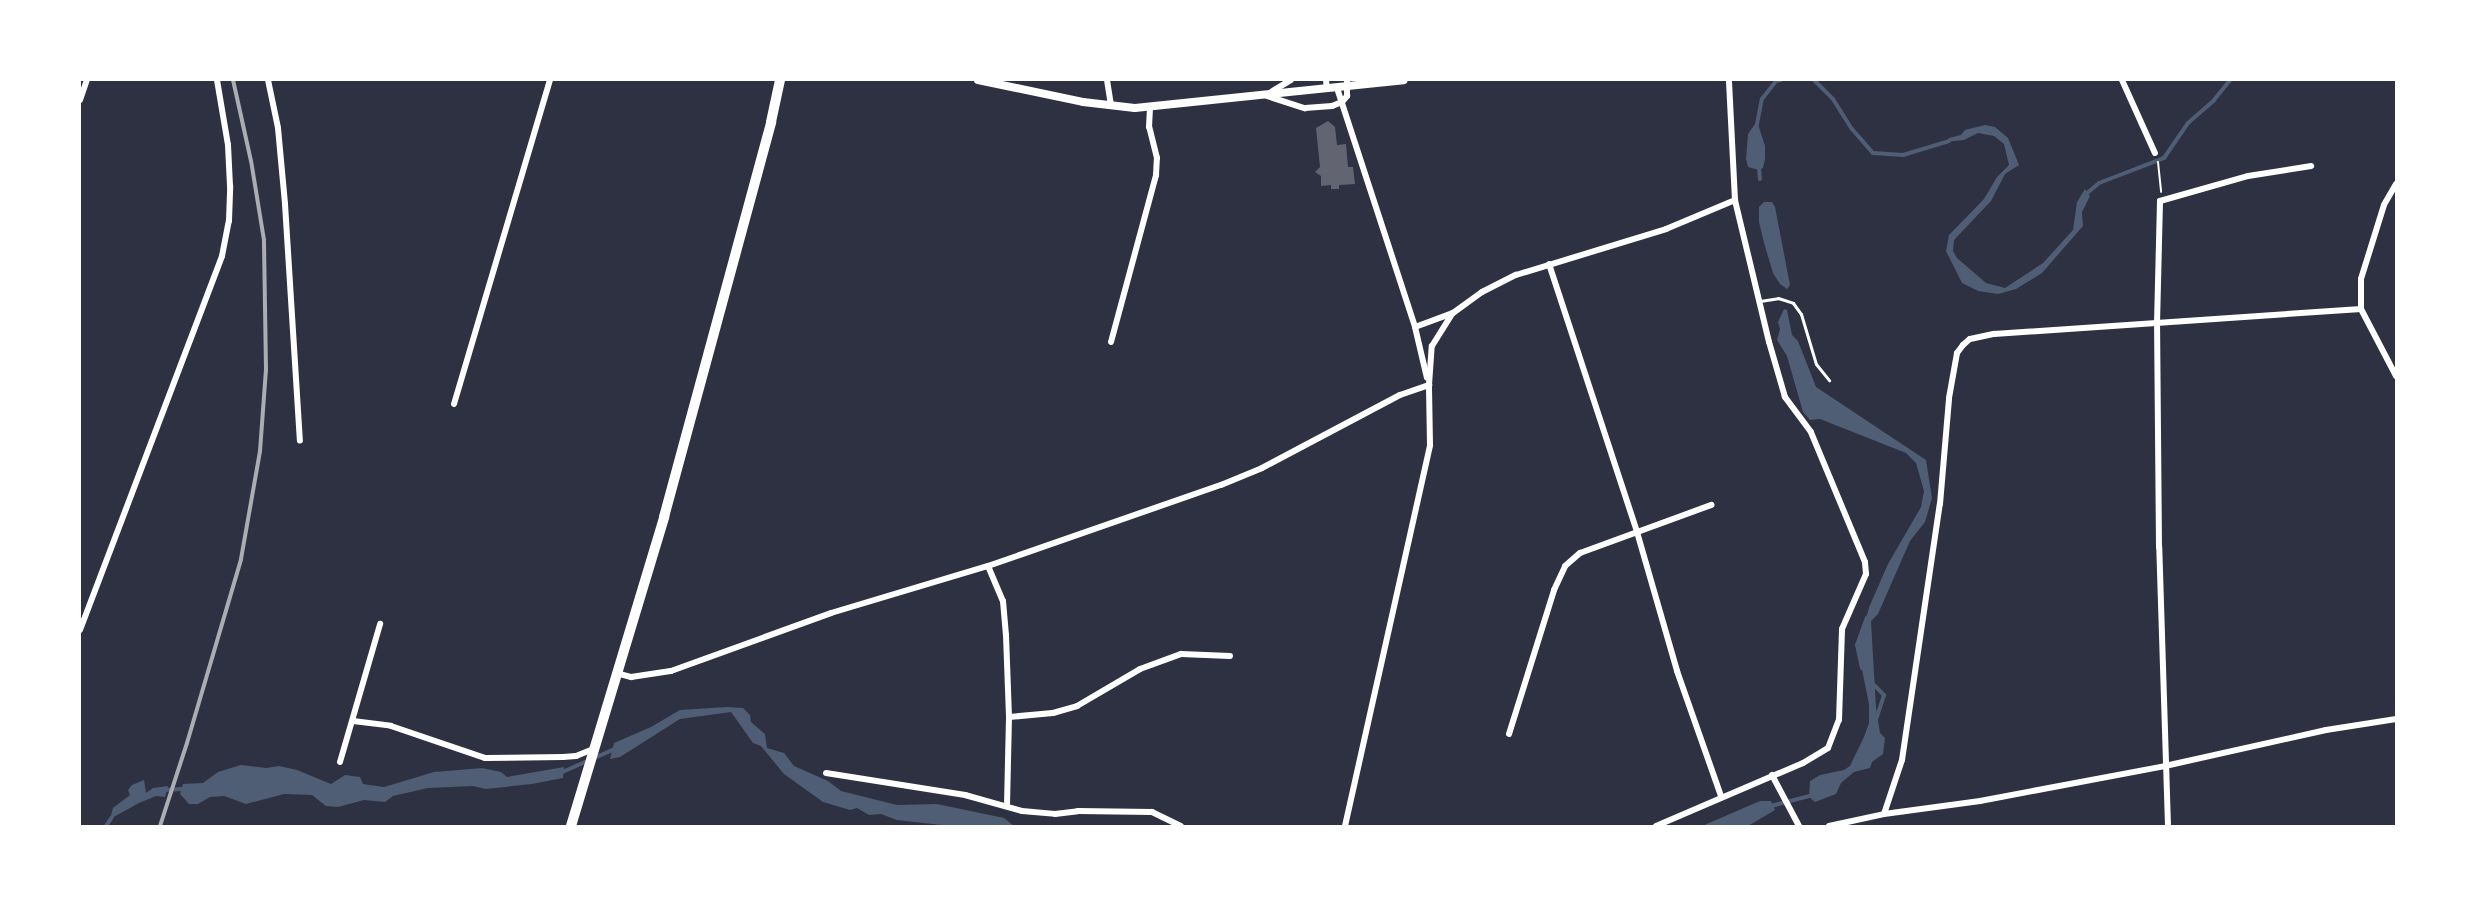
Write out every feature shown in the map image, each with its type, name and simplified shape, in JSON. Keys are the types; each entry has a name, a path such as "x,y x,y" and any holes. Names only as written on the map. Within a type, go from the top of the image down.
{"main road":[{"path":"571,826 664,517 771,122 780,80"}],"street":[{"path":"80,100 87,80"},
{"path":"80,630 222,256 229,221 230,186 228,146 218,80"},
{"path":"268,80 278,128 285,204 300,441"},
{"path":"454,404 550,80"},
{"path":"978,80 1112,106 1150,108 1337,88 1348,83 1404,80"},
{"path":"1107,80 1112,106"},
{"path":"1264,96 1291,80"},
{"path":"1326,80 1327,89"},
{"path":"1656,826 1721,796 1803,763 1828,748 1839,720 1842,629 1866,574 1865,562 1811,432 1785,397 1735,200 1729,80"},
{"path":"2122,80 2155,153"},
{"path":"1264,96 1305,108 1332,106 1347,96 1348,83"},
{"path":"1337,88 1415,327 1429,385"},
{"path":"1111,342 1156,175 1157,158 1149,127 1150,108"},
{"path":"2168,826 2157,324 2160,201 2248,177 2311,166"},
{"path":"2397,184 2384,205 2361,279 2361,309 2397,376"},
{"path":"1415,327 1453,313 1482,292 1516,275 1666,229 1735,200"},
{"path":"1549,264 1637,532 1677,671 1721,796"},
{"path":"1884,814 1902,760 1937,525 1949,398 1957,353 1970,339 1994,334 2361,309"},
{"path":"1345,826 1430,445 1429,385 1432,346 1453,313"},
{"path":"616,673 631,677 671,671 831,614 988,566 1262,468 1400,395 1429,385"},
{"path":"1509,734 1554,590 1565,566 1580,553 1711,505"},
{"path":"988,566 1003,601 1009,717 1007,806"},
{"path":"340,762 380,624"},
{"path":"1009,717 1053,713 1077,706 1140,669 1181,654 1230,656"},
{"path":"1829,826 1884,814 1980,801 2165,766 2326,730 2397,719"},
{"path":"353,721 391,726 485,758 570,757 593,749"},
{"path":"826,774 965,795 1007,806 1055,814 1078,811 1152,812 1180,826"},
{"path":"1772,775 1799,826"}],"lane":[{"path":"1760,301 1778,298 1793,303 1801,314 1816,364 1829,380"}],"path":[{"path":"2160,201 2161,170"}],"water":[{"path":"1757,121 1765,146 1763,168 1759,170 1748,167 1746,159 1748,134"},
{"path":"1985,125 1995,127 2008,138 2019,165 2005,174 1991,201 1954,240 1953,251 1957,258 1986,283 2005,288 2043,263 2073,230 2077,202 2085,189 2090,196 2082,212 2083,226 2042,273 2016,289 1998,294 1978,291 1962,283 1946,251 1949,235 1984,199 1997,177 2009,165 2004,144 1994,136 1978,133 1964,140 1945,142 1949,138 1961,135 1965,130"},
{"path":"1764,202 1772,202 1775,207 1790,285 1787,289 1780,284 1773,273 1764,243 1759,222 1759,207"},
{"path":"1784,309 1787,310 1792,335 1798,341 1816,387 1926,460 1932,498 1925,522 1910,541 1878,614 1871,621 1876,708 1880,733 1885,738 1883,754 1872,762 1870,768 1854,772 1841,783 1836,794 1815,802 1809,797 1810,781 1820,775 1844,770 1850,766 1869,723 1869,704 1857,645 1870,605 1888,564 1921,507 1924,491 1916,463 1906,453 1820,419 1810,420 1803,412 1787,356 1777,340 1780,329 1778,322"},
{"path":"743,708 750,715 751,722 765,734 767,748 784,753 794,766 828,781 841,791 897,805 937,804 1004,818 1014,826 950,826 897,820 881,814 869,815 857,808 850,810 823,802 784,774 761,746 753,743 731,712 680,719 620,757 610,759 614,743 651,727 680,710"},
{"path":"241,765 266,768 279,766 297,770 331,784 345,775 360,777 363,784 384,787 434,772 482,768 501,772 507,777 564,767 563,778 532,784 486,789 473,786 428,788 393,796 385,802 364,800 338,807 326,806 312,795 284,794 246,804 224,796 210,797 198,804 189,804 180,794 183,784 203,783 218,772"},
{"path":"144,780 146,793 153,788 168,786 165,797 156,796 110,819 113,808 130,795 128,790 132,785"},
{"path":"1760,801 1771,801 1775,810 1748,826 1702,826"}],"building":[{"path":"1328,121 1335,127 1337,145 1346,144 1348,167 1353,167 1355,184 1339,185 1339,189 1331,189 1331,185 1321,186 1321,176 1315,172 1320,167 1316,128"}],"waterway":[{"path":"1757,124 1762,99 1776,81 1781,80"},
{"path":"1814,80 1833,99 1852,129 1873,153 1903,155 1949,141"},
{"path":"2086,194 2099,183 2164,158 2188,123 2214,100 2230,80"},
{"path":"1759,168 1760,179"},
{"path":"1862,668 1857,645 1867,618"},
{"path":"1873,684 1884,695 1876,719"},
{"path":"560,773 617,748"},
{"path":"164,790 183,789"},
{"path":"1771,806 1813,795"},
{"path":"106,826 112,817"}],"railway":[{"path":"160,826 241,559 260,451 266,370 264,240 251,161 233,80"}]}
